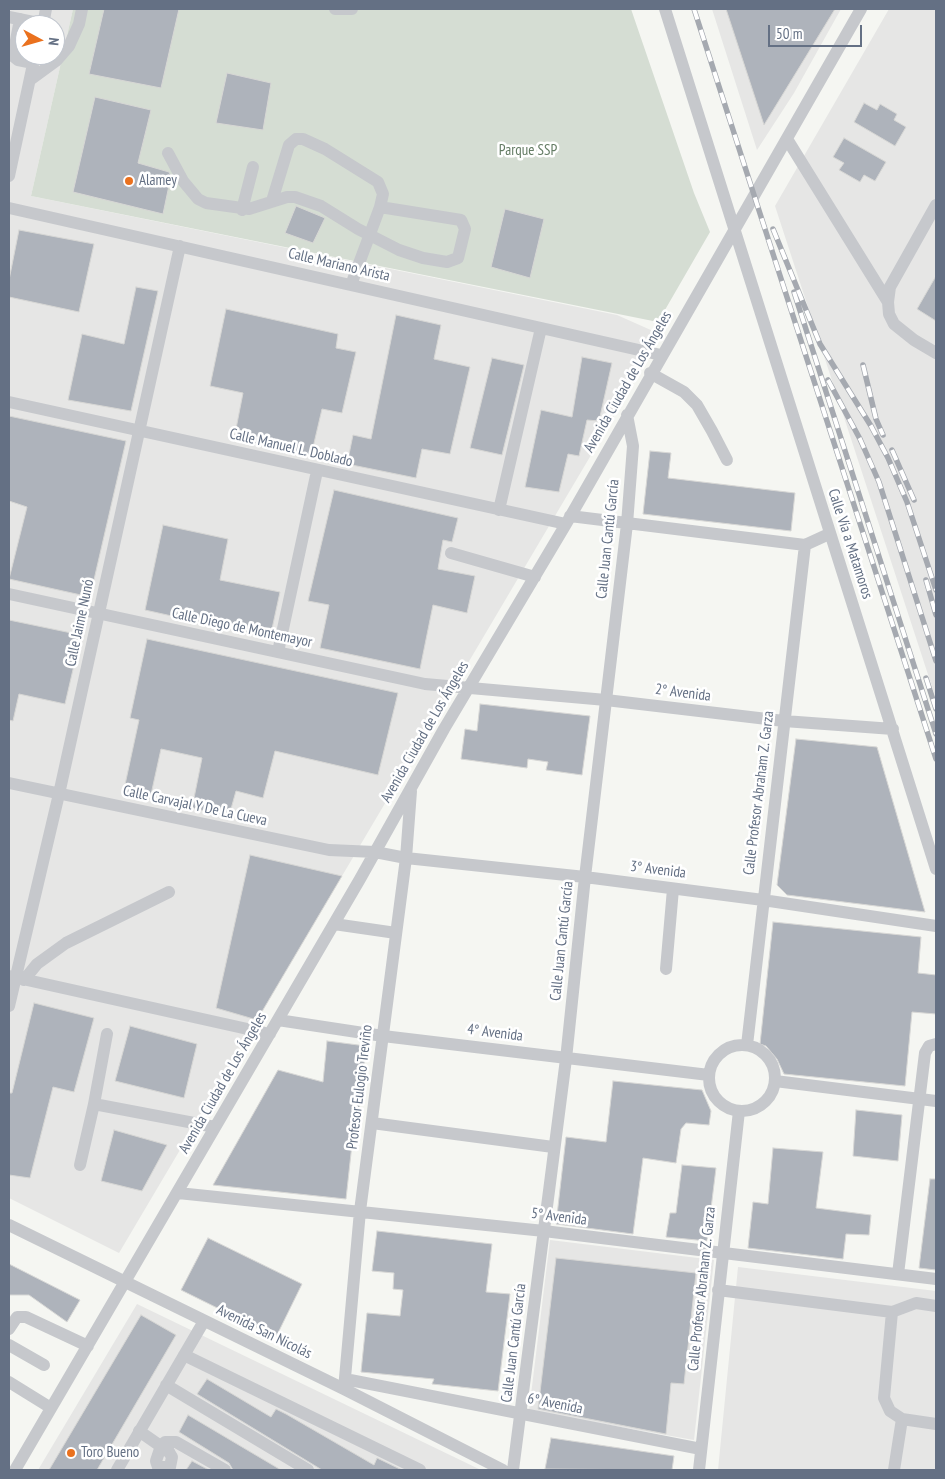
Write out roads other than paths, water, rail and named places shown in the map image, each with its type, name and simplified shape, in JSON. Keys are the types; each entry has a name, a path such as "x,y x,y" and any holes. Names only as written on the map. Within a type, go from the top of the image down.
{"street":[{"path":"30,80 56,61 69,46 79,24 82,9"},
{"path":"335,9 352,9"},
{"name":"Calle Vía a Matamoros","path":"666,9 829,534 893,729 936,869"},
{"name":"Avenida Ciudad de Los Ángeles","path":"15,1470 178,1193 568,520 650,373 861,9"},
{"path":"14,18 13,56 15,58"},
{"path":"9,176 33,65"},
{"path":"272,201 289,145 300,138 373,177 381,187 380,207 368,234 352,285"},
{"path":"787,139 888,302"},
{"path":"168,153 183,182 198,199 206,203 242,210 258,208 272,201 287,197 307,200 400,250 423,258 447,262 458,258 465,229 461,220 380,207"},
{"path":"242,210 253,167"},
{"path":"936,205 890,287 888,302 889,314 894,324 914,340 936,353"},
{"name":"Calle Mariano Arista","path":"9,208 661,355"},
{"name":"Calle Jaime Nunó","path":"9,1006 59,794 180,246"},
{"path":"499,510 541,328"},
{"path":"650,373 684,392 697,405 727,460"},
{"name":"Calle Manuel L. Doblado","path":"9,402 499,510 568,520 627,524 805,546"},
{"name":"Calle Juan Cantú García","path":"504,1470 521,1414 553,1147 566,1059 585,877 627,524 633,446 627,415"},
{"path":"278,652 316,471"},
{"path":"805,546 829,534"},
{"name":"Calle Profesor Abraham Z. Garza","path":"747,1045 805,546"},
{"path":"450,553 534,577"},
{"name":"Calle Diego de Montemayor","path":"9,594 425,684 469,688"},
{"name":"2° Avenida","path":"469,688 606,700 784,721 893,729"},
{"name":"Calle Carvajal Y De La Cueva","path":"9,783 319,848 352,852 375,852"},
{"name":"Profesor Eulogio Treviño","path":"345,1384 360,1211 406,858 411,789"},
{"name":"3° Avenida","path":"375,852 406,858 585,877 763,900 936,926"},
{"path":"666,969 673,889"},
{"path":"16,978 66,943 169,892"},
{"path":"334,924 396,933"},
{"path":"16,978 270,1034"},
{"name":"4° Avenida","path":"278,1020 383,1036 709,1075"},
{"path":"80,1165 107,1034"},
{"path":"898,1274 925,1053 929,1046 936,1044"},
{"path":"747,1045 758,1049 768,1056 774,1067 775,1081 768,1099 760,1106 739,1111 729,1108 717,1099 710,1085 709,1075 718,1055 731,1047 747,1045"},
{"path":"775,1081 936,1101"},
{"path":"94,1104 215,1127"},
{"name":"Calle Profesor Abraham Z. Garza","path":"698,1470 739,1111"},
{"path":"372,1123 553,1147"},
{"name":"5° Avenida","path":"178,1193 544,1231 936,1279"},
{"name":"Avenida San Nicolás","path":"9,1225 204,1321 345,1384 504,1470"},
{"path":"718,1290 892,1312 916,1303 936,1306"},
{"path":"892,1312 884,1398 890,1410 902,1419 936,1424"},
{"path":"9,1329 17,1316 26,1317 88,1346"},
{"path":"116,1470 204,1321"},
{"path":"9,1345 44,1365"},
{"path":"184,1355 420,1470"},
{"path":"9,1382 51,1408"},
{"name":"6° Avenida","path":"345,1384 521,1414 701,1449"},
{"path":"166,1385 308,1470"},
{"path":"894,1470 902,1419"},
{"path":"140,1431 169,1452 172,1457 170,1467 166,1469 158,1467 156,1461 161,1446 173,1442 225,1470"}],"railway":[{"path":"694,9 936,759"},
{"path":"773,229 820,344 871,426 888,458 907,502 936,590"},
{"path":"794,292 936,734"},
{"path":"863,365 876,419 883,435"},
{"path":"828,380 860,439 879,482 936,661"},
{"path":"892,450 914,500"},
{"path":"926,580 936,615"},
{"path":"926,678 936,709"}],"place":[{"name":"Alamey","path":"129,181"},
{"name":"Toro Bueno","path":"71,1453"}],"park label":[{"name":"Parque SSP","path":"528,151"}]}
